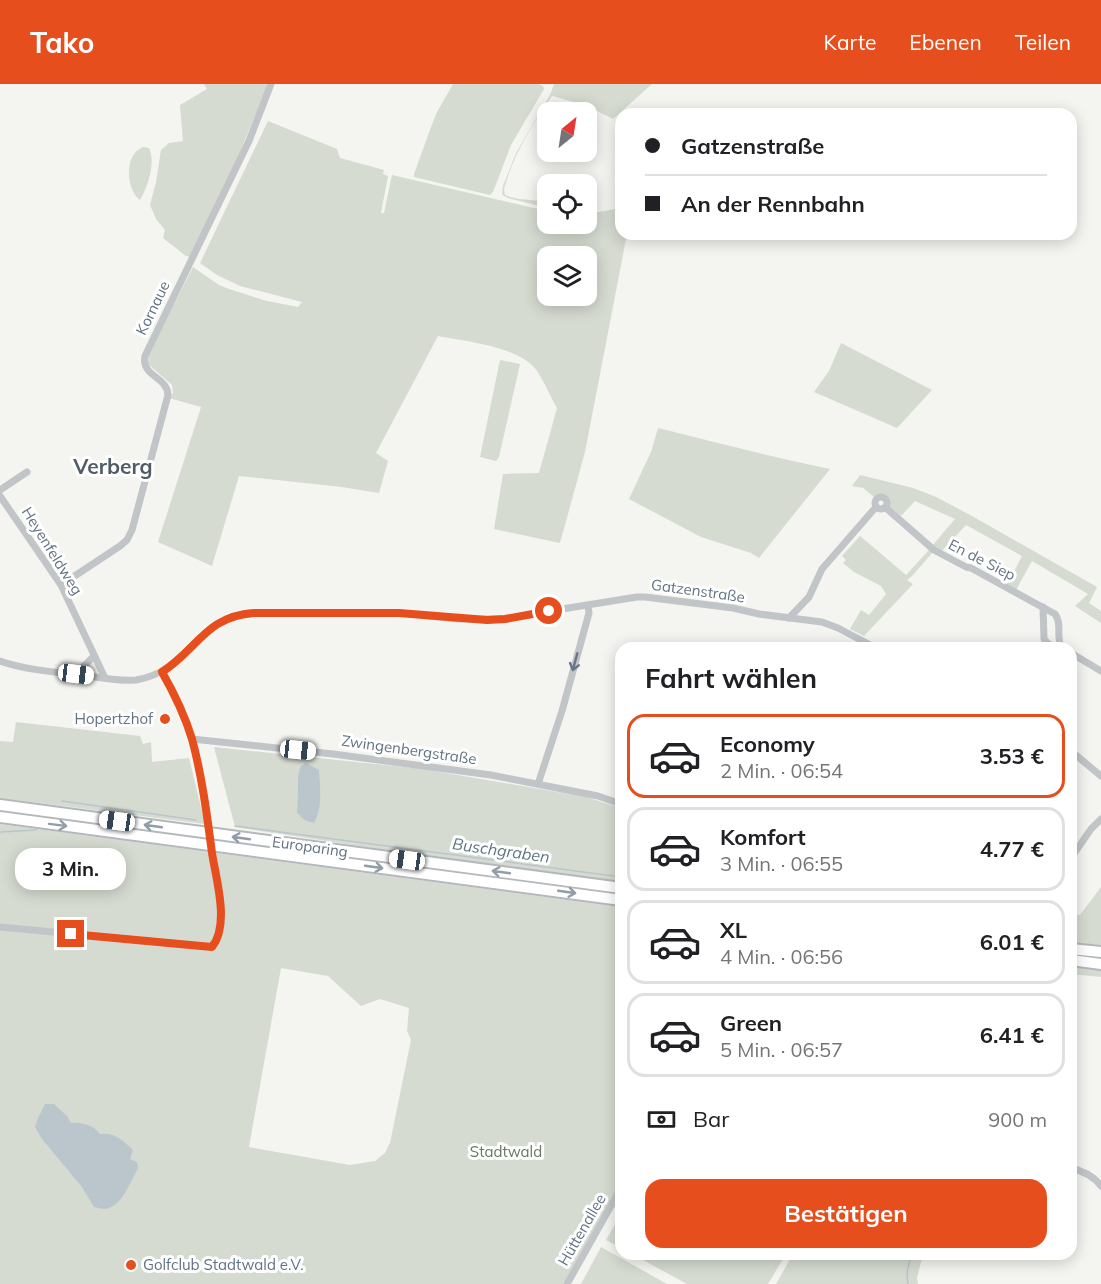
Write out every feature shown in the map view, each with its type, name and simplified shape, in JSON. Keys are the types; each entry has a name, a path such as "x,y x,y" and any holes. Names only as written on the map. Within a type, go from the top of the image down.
{"main road":[{"name":"Europaring","path":"0,805 615,899"},
{"name":"Europaring","path":"0,817 211,839 615,887"},
{"path":"1077,949 1101,952"},
{"path":"1077,961 1101,964"}],"street":[{"name":"Kornaue","path":"62,585 120,546 127,540 132,530 168,395 167,387 146,368 145,356 249,141 271,84"},
{"path":"0,490 27,472"},
{"name":"Heyenfeldweg","path":"0,496 62,585 105,678"},
{"path":"789,618 808,597 822,569 876,507 876,499 883,497 887,501 885,507 881,509 876,507"},
{"name":"En de Siep","path":"885,507 938,553 971,568 1057,616 1059,642"},
{"name":"Gatzenstraße","path":"105,678 137,680 162,672 214,625 248,613 399,613 487,620 640,597 822,622 865,642"},
{"path":"538,784 562,711 589,613 588,606"},
{"name":"En de Siep","path":"1043,608 1047,642"},
{"path":"76,674 94,656"},
{"path":"1077,657 1101,671"},
{"path":"0,661 27,668 105,678"},
{"path":"0,927 212,947 217,941 221,914 218,881 192,739 177,700 162,672"},
{"name":"Zwingenbergstraße","path":"192,739 333,754 491,775 598,796 615,802"},
{"path":"1077,756 1101,776"},
{"path":"1077,849 1101,819"},
{"path":"1077,1169 1088,1174 1101,1186"},
{"name":"Hüttenallee","path":"567,1284 615,1199"}],"green space":[{"path":"204,84 268,84 234,167 191,257 186,256 163,238 165,230 156,219 150,205 161,150 169,143 183,141 180,105 207,89"},
{"path":"453,84 538,84 544,89 511,145 490,195 414,177 437,112"},
{"path":"554,84 652,84 625,108 615,108 613,119 597,111 597,102 573,102 552,96 546,102"},
{"path":"537,117 512,164 504,189 505,195 537,201 537,205 508,198 502,194 503,186 516,153"},
{"path":"268,121 337,149 340,158 384,170 383,174 388,176 381,213 384,213 392,175 537,209 537,234 597,234 597,212 615,209 615,240 626,240 585,452 560,543 494,529 503,474 539,473 557,408 540,376 529,363 519,356 492,346 438,336 376,453 388,461 379,493 239,476 212,566 158,542 201,407 169,398 173,393 172,385 148,364 149,353 193,267 219,285 229,289 267,301 298,307 302,302 240,286 217,275 200,263"},
{"path":"143,147 149,148 152,160 148,182 140,200 133,191 129,171 132,158"},
{"path":"841,343 932,390 897,428 814,392 829,371"},
{"path":"500,360 520,364 499,457 496,461 480,457"},
{"path":"658,428 830,469 759,558 751,553 701,537 629,499 651,452"},
{"path":"860,475 913,488 936,497 1097,587 1089,603 1101,611 1101,623 1075,606 1088,594 1032,561 1016,590 1007,585 1022,556 966,525 942,551 932,546 955,519 915,501 901,516 890,507 890,500 885,495 879,494 874,497 863,488 852,486"},
{"path":"860,536 906,575 930,549 933,552 907,580 913,584 864,636 850,629 861,610 869,615 886,594 881,586 854,572 843,563 846,560 842,556"},
{"path":"16,722 140,736 143,744 151,742 152,762 189,758 205,824 0,798 0,741 13,742"},
{"path":"214,747 423,769 586,797 615,806 615,881 472,863 235,827","holes":["306,763 319,771 304,820 297,813 298,776"]},
{"name":"Stadtwald","path":"0,824 615,906 615,1193 563,1284 0,1284","holes":["281,968 328,976 361,1006 380,999 409,1008 407,1031 411,1040 390,1143 385,1153 375,1161 350,1165 249,1147"]},
{"path":"1101,887 1101,977 1077,975 1077,915 1080,915"},
{"path":"615,1224 615,1245 606,1240"},
{"path":"601,1247 615,1255 615,1260 624,1260 667,1284 581,1284"},
{"path":"643,1260 782,1260 768,1284 687,1284"},
{"path":"790,1260 922,1260 917,1278 918,1284 776,1284"}],"shaded area":[{"path":"306,763 319,770 320,804 314,823 304,820 297,813 298,776 301,766"},
{"path":"45,1104 54,1104 71,1123 87,1125 100,1134 114,1136 133,1150 130,1159 137,1162 138,1168 126,1191 114,1205 105,1209 94,1207 82,1187 42,1139 35,1127"}],"waterway":[{"name":"Buschgraben","path":"62,801 196,820"},
{"name":"Buschgraben","path":"235,826 615,876"},
{"name":"Buschgraben","path":"0,832 36,830"},
{"name":"Buschgraben","path":"908,1284 910,1260"}],"place":[{"name":"Hopertzhof","path":"165,719"},
{"name":"Golfclub Stadtwald e.V.","path":"131,1265"}],"district":[{"name":"Verberg","path":"113,467"}],"route":[{"path":"71,934 212,947 217,941 221,914 210,825 192,739 162,672 214,625 234,616 248,613 399,613 487,620 549,611"}]}
